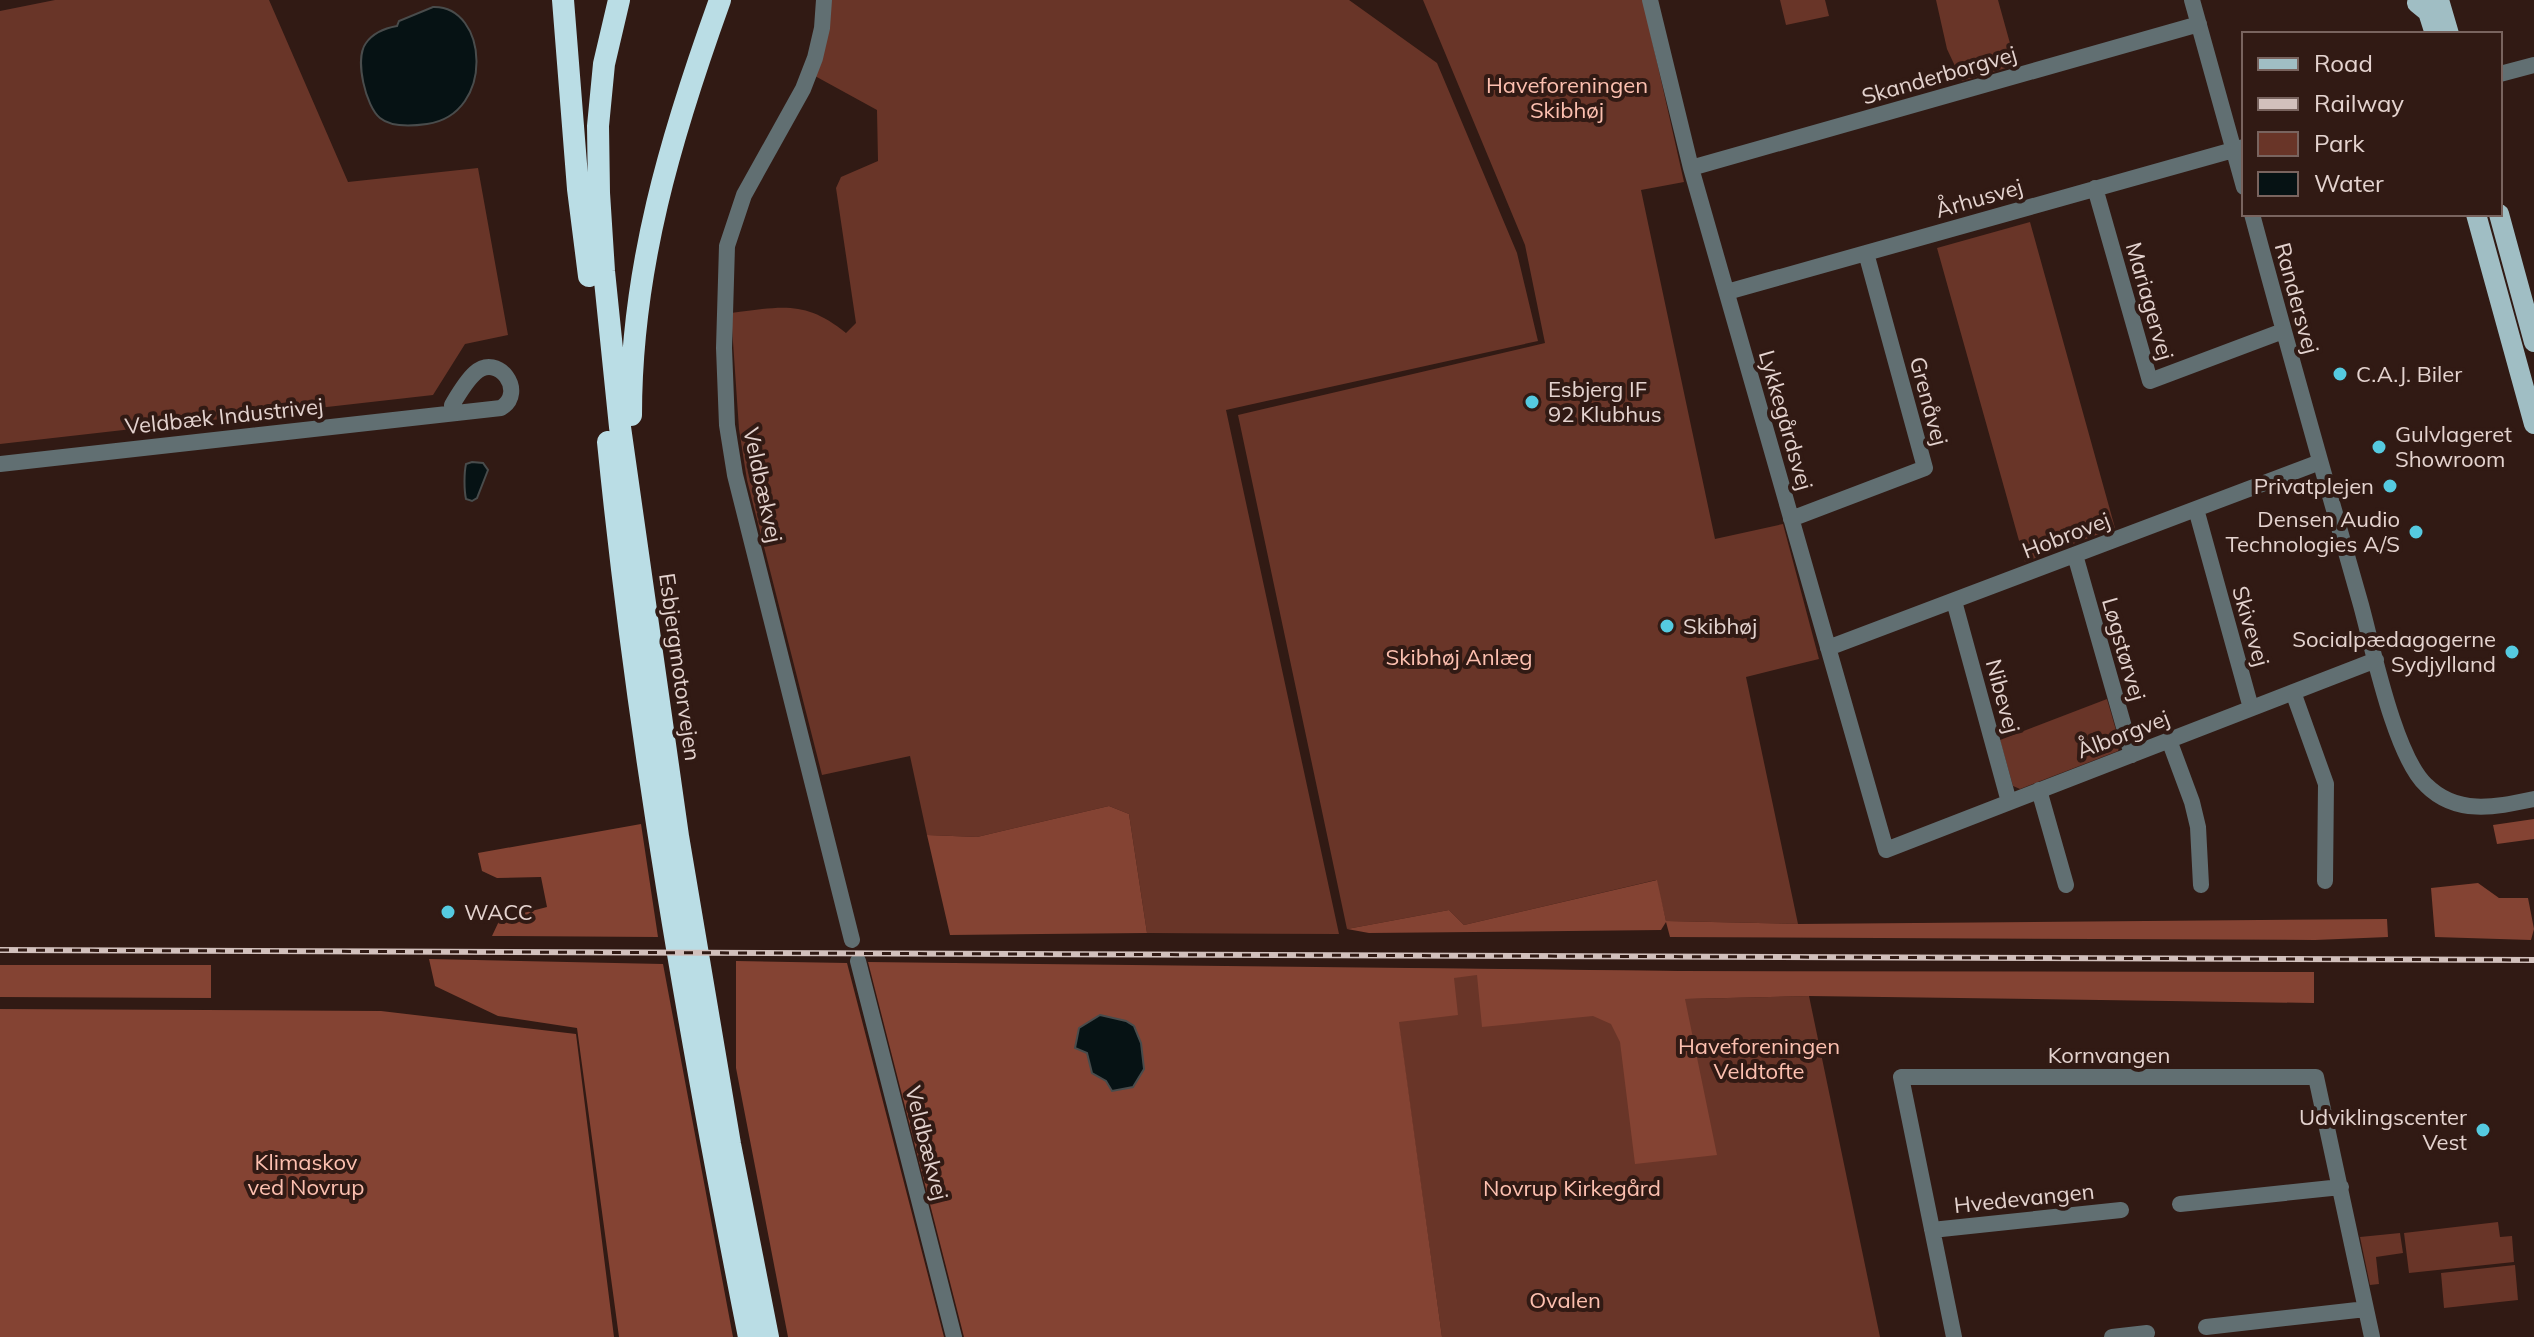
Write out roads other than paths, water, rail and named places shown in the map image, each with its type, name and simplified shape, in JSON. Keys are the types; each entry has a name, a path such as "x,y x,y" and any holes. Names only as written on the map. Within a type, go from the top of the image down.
{"highway":[{"path":"563,0 578,189 589,276"},
{"name":"Esbjergmotorvejen","path":"606,0 591,65 586,122 589,276 617,532 662,852 712,1149 749,1337"},
{"name":"Esbjergmotorvejen","path":"619,0 604,64 598,126 599,193 620,427 678,836 730,1144 768,1337"},
{"path":"636,532 631,413 637,302 654,211 666,167 720,0"}],"main road":[{"path":"2439,0 2448,32"},
{"path":"2417,2 2425,32"},
{"path":"2417,2 2428,12 2434,32"},
{"path":"2477,216 2534,424"},
{"path":"2500,216 2534,342"}],"street":[{"name":"Veldbækvej","path":"824,0 819,43 803,89 744,195 727,246 724,348 727,425 735,475 852,940"},
{"name":"Lykkegårdsvej","path":"1650,0 1691,168 1886,850"},
{"path":"2192,0 2239,148 2242,171"},
{"name":"Skanderborgvej","path":"1691,168 2199,24"},
{"path":"2502,73 2534,65"},
{"name":"Århusvej","path":"1727,292 2239,148"},
{"name":"Mariagervej","path":"2095,188 2150,381 2283,331"},
{"name":"Randersvej","path":"2253,216 2407,761 2427,787 2448,800 2488,808 2534,799"},
{"name":"Grenåvej","path":"1791,519 1925,468 1866,253"},
{"name":"Veldbæk Industrivej","path":"0,464 453,413"},
{"name":"Hobrovej","path":"1828,648 2320,462"},
{"name":"Skivevej","path":"2196,509 2251,708"},
{"name":"Løgstørvej","path":"2075,555 2132,755"},
{"name":"Nibevej","path":"1954,601 2009,802"},
{"name":"Ålborgvej","path":"1886,850 2376,660"},
{"path":"2293,692 2326,784 2325,881"},
{"path":"2169,740 2198,827 2201,885"},
{"path":"2039,790 2066,885"},
{"name":"Veldbækvej","path":"858,961 954,1337"},
{"name":"Kornvangen","path":"1954,1337 1901,1077 2316,1077 2372,1337"},
{"path":"2180,1204 2341,1187"},
{"name":"Hvedevangen","path":"1932,1230 2121,1210"},
{"path":"2206,1327 2366,1309"},
{"path":"2112,1337 2147,1333"}],"water":[{"path":"433,7 451,11 465,23 473,41 476,61 474,82 465,101 449,116 421,125 390,123 375,112 366,94 361,71 363,50 376,34"},
{"path":"483,463 488,470 477,498 472,501 466,499 464,482 466,464"},
{"path":"1100,1015 1134,1026 1141,1043 1144,1069 1133,1087 1112,1091 1106,1081 1092,1073 1087,1053 1075,1048 1079,1028"}],"railway":[{"path":"0,950 2534,960"}],"place":[{"name":"C.A.J. Biler","path":"2340,374"},
{"name":"Esbjerg IF 92 Klubhus","path":"1532,402"},
{"name":"Gulvlageret Showroom","path":"2379,447"},
{"name":"Privatplejen","path":"2390,486"},
{"name":"Densen Audio Technologies A/S","path":"2416,532"},
{"name":"Skibhøj","path":"1667,626"},
{"name":"Socialpædagogerne Sydjylland","path":"2512,652"},
{"name":"WACC","path":"448,912"},
{"name":"Udviklingscenter Vest","path":"2483,1130"}],"park label":[{"name":"Haveforeningen Skibhøj","path":"1567,98"},
{"name":"Skibhøj Anlæg","path":"1459,657"},
{"name":"Haveforeningen Veldtofte","path":"1759,1058"},
{"name":"Klimaskov ved Novrup","path":"306,1174"},
{"name":"Novrup Kirkegård","path":"1572,1188"},
{"name":"Ovalen","path":"1565,1300"}]}
